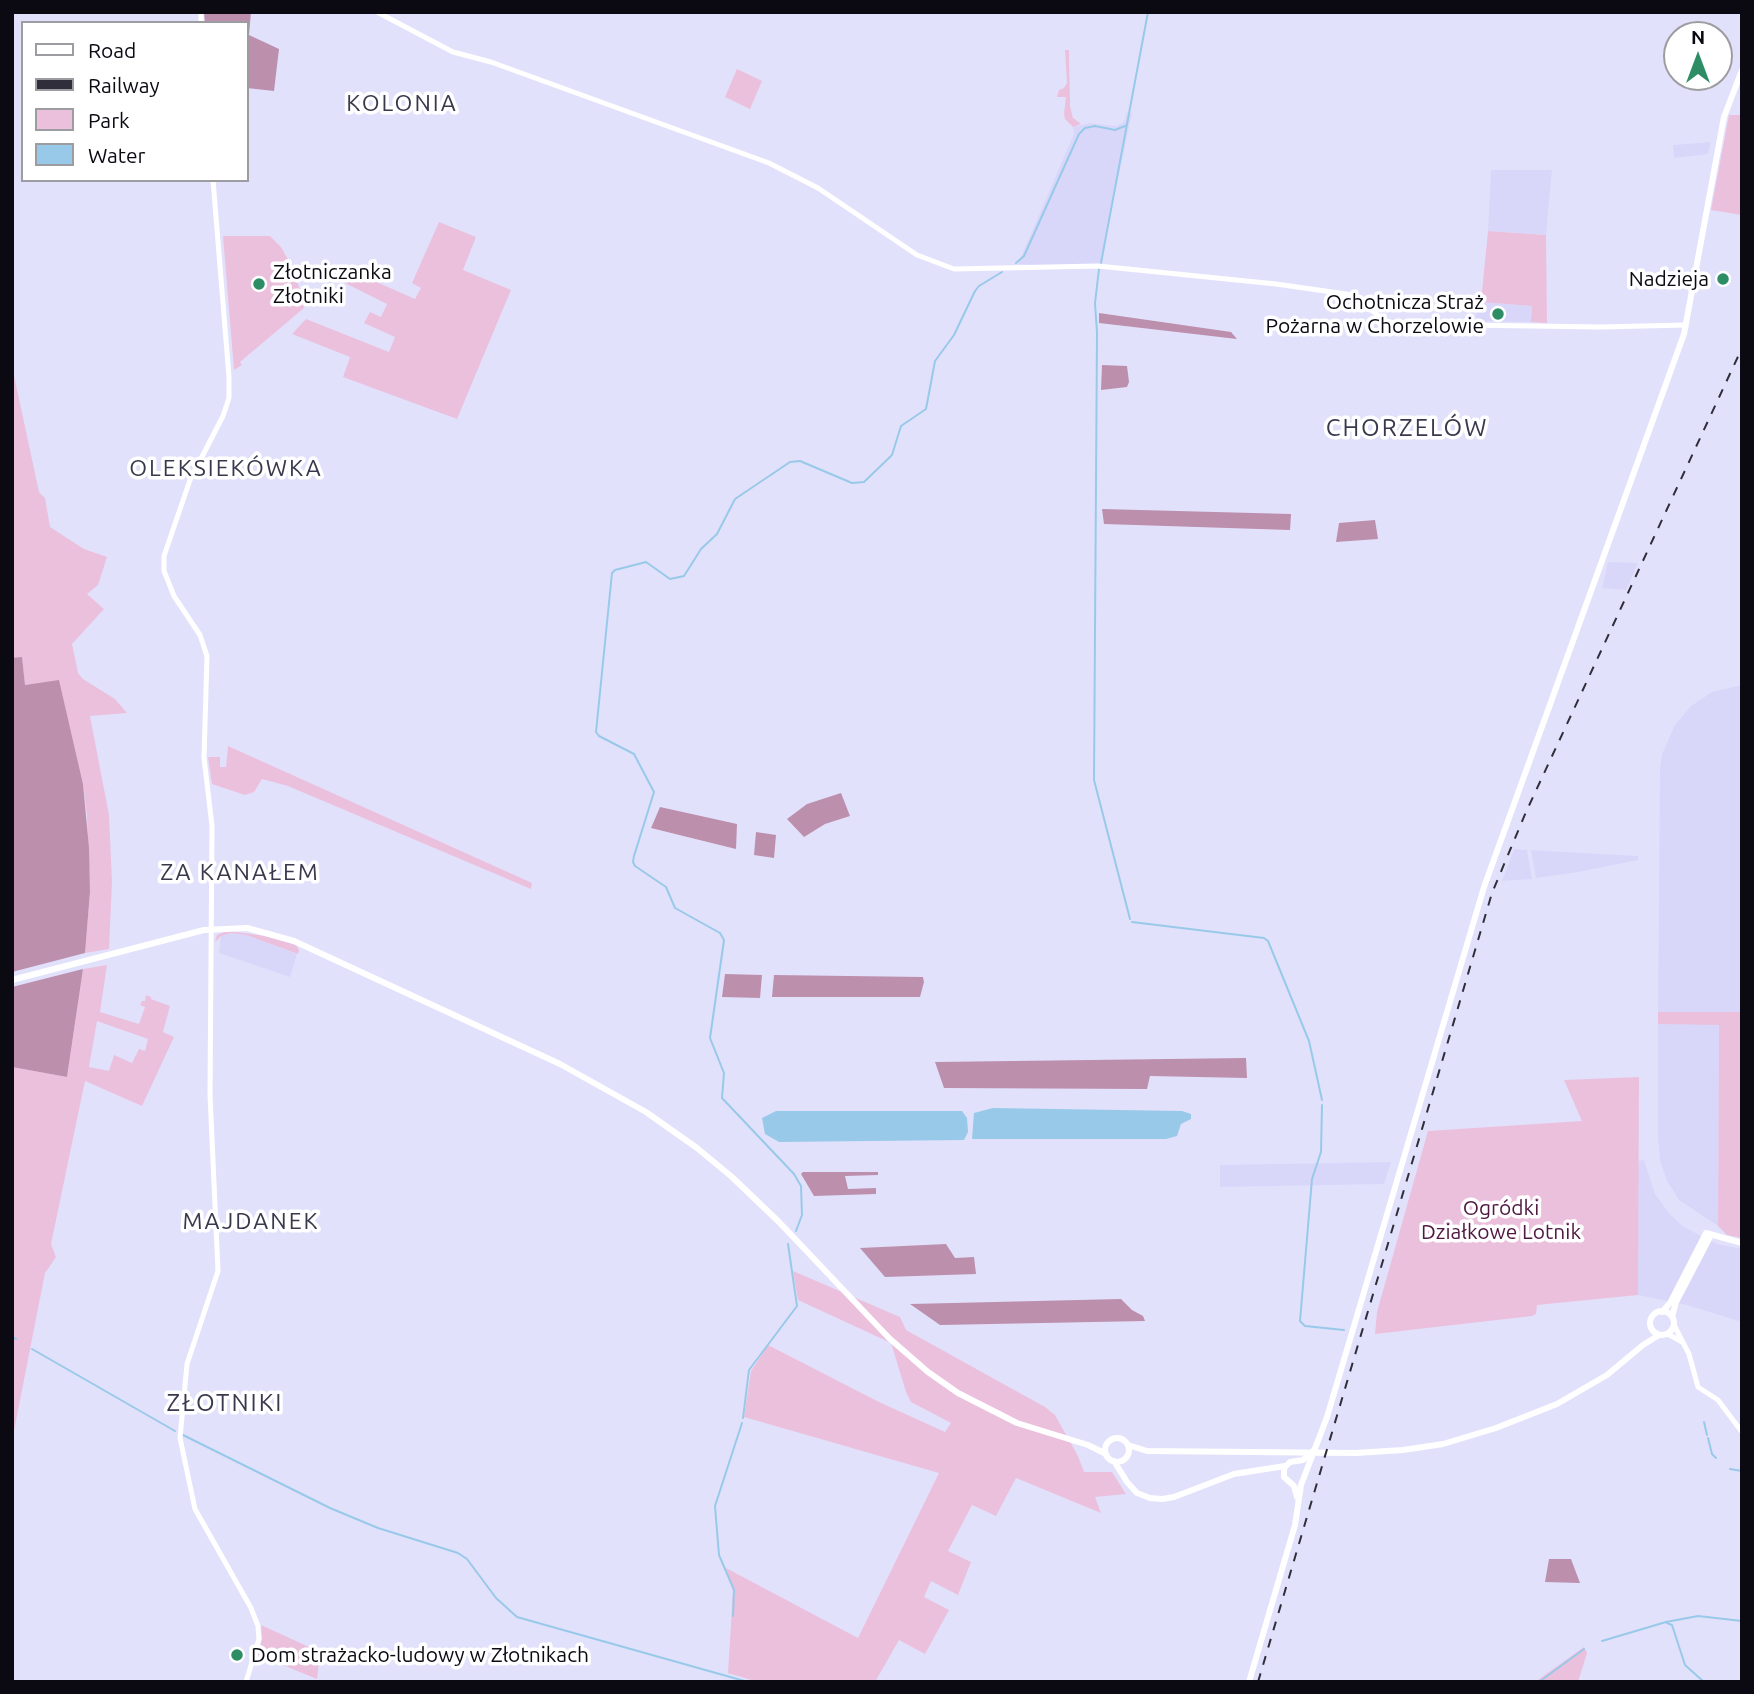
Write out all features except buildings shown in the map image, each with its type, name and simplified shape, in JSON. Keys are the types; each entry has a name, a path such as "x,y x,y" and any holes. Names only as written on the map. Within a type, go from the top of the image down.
{"main road":[{"path":"1249,1682 1295,1525 1303,1481 1327,1417 1484,887 1671,373 1686,325 1724,117 1742,69"},
{"path":"12,981 168,938 211,929 254,929 294,941 560,1064 610,1090 672,1129 732,1177 779,1222 889,1338 928,1372 958,1393 1017,1423 1088,1445 1106,1454 1138,1493 1150,1498 1174,1497 1234,1474 1285,1466 1314,1450"},
{"path":"1088,1445 1118,1439 1147,1451 1356,1453 1443,1444 1483,1433 1534,1414 1584,1390 1643,1345 1659,1335 1668,1334 1674,1325 1672,1317 1676,1302 1709,1234"},
{"path":"1709,1234 1742,1243"},
{"path":"1643,1345 1653,1317 1670,1303 1709,1234"},
{"path":"1662,1312 1672,1317"},
{"path":"1651,1328 1659,1335"},
{"path":"1106,1454 1108,1443"},
{"path":"1124,1477 1128,1445"},
{"path":"1114,1461 1147,1451"},
{"path":"1298,1461 1307,1469"},
{"path":"1284,1476 1285,1466"},
{"path":"1261,1471 1284,1476 1292,1483 1299,1502"},
{"path":"1292,1483 1303,1481"}],"street":[{"path":"377,12 453,52 491,62 769,163 818,188 917,255 954,269 1098,266 1276,284 1353,295 1385,321 1399,324 1600,327 1686,325"},
{"path":"213,182 229,397 223,416 190,480 164,556 164,570 174,596 200,635 207,656 204,758 212,826 210,1095 218,1271 187,1364 180,1438 195,1509 251,1608 258,1626 259,1639 246,1682"},
{"path":"1674,1325 1689,1354 1699,1387 1718,1400 1742,1432"},
{"path":"1668,1334 1682,1342"}],"shaded area":[{"path":"204,12 251,12 249,35 279,49 274,91 248,88 248,21 205,21"},
{"path":"1127,112 1132,113 1099,269 1018,264 1074,134 1073,127 1090,123 1116,126 1124,122"},
{"path":"1711,142 1708,154 1674,158 1673,145"},
{"path":"1491,170 1552,170 1546,235 1488,231"},
{"path":"1481,302 1532,306 1531,322 1476,321 1476,311"},
{"path":"1099,313 1231,332 1237,339 1099,323"},
{"path":"1102,365 1127,366 1127,387 1101,390"},
{"path":"1102,509 1291,514 1290,530 1104,524"},
{"path":"1375,520 1378,539 1336,542 1339,523"},
{"path":"1608,562 1638,563 1626,590 1602,588"},
{"path":"22,657 25,685 59,680 83,784 90,892 85,953 12,972 12,658"},
{"path":"1742,685 1742,1012 1658,1012 1662,754 1675,725 1691,706 1712,692"},
{"path":"841,793 850,816 825,824 804,837 787,819 807,804"},
{"path":"660,807 737,824 736,849 651,828"},
{"path":"756,832 776,835 774,858 754,855"},
{"path":"1514,849 1527,850 1532,879 1502,881"},
{"path":"1531,850 1638,856 1638,860 1536,878"},
{"path":"230,933 246,935 297,954 290,977 219,953 221,936"},
{"path":"83,969 67,1077 12,1067 12,987"},
{"path":"725,974 762,975 760,998 722,997"},
{"path":"774,975 923,977 924,982 920,997 772,997"},
{"path":"1658,1024 1719,1024 1718,1226 1679,1200 1667,1181 1660,1160"},
{"path":"1246,1058 1247,1078 1150,1076 1147,1089 944,1088 935,1062"},
{"path":"1644,1160 1655,1194 1682,1226 1717,1244 1742,1249 1742,1322 1687,1305 1638,1295 1638,1161"},
{"path":"1391,1162 1384,1184 1220,1187 1220,1165"},
{"path":"878,1172 878,1175 845,1176 848,1189 876,1188 876,1194 814,1196 801,1174"},
{"path":"946,1244 955,1258 974,1257 976,1274 885,1277 860,1248"},
{"path":"1121,1299 1143,1316 1145,1321 940,1325 910,1304"},
{"path":"1549,1559 1571,1559 1580,1583 1545,1582"}],"green space":[{"path":"1065,50 1069,50 1070,106 1073,118 1081,124 1073,127 1065,119 1066,97 1057,97 1059,90 1067,83"},
{"path":"737,69 762,81 750,109 725,97"},
{"path":"1729,115 1742,115 1742,215 1711,210"},
{"path":"439,222 476,237 463,270 511,290 457,419 343,377 350,357 292,334 306,319 389,352 395,337 364,323 370,312 381,317 387,304 343,282 354,272 415,299 421,288 412,283"},
{"path":"1488,231 1546,235 1547,323 1531,322 1532,306 1481,302"},
{"path":"223,236 270,236 281,247 295,272 304,308 234,370"},
{"path":"12,366 39,492 45,498 50,527 84,549 107,557 98,585 87,594 104,609 72,644 78,673 115,699 127,713 90,716 109,815 112,882 109,949 85,953 90,892 87,816 83,784 59,681 25,685 22,658 12,658"},
{"path":"228,746 532,883 531,889 288,786 262,779 254,792 245,795 212,784 208,757 220,757 220,767 226,767"},
{"path":"228,931 266,936 296,945 298,954 246,935 230,933 215,942 217,935"},
{"path":"107,965 100,1012 139,1024 145,1007 140,1005 145,1001 146,995 170,1006 163,1032 174,1037 142,1106 85,1081 51,1244 56,1257 45,1273 12,1441 12,1067 67,1077 83,969","holes":["97,1021 148,1039 145,1051 139,1049 132,1063 114,1055 109,1071 89,1067"]},
{"path":"1658,1012 1742,1012 1742,1238 1727,1235 1718,1226 1719,1025 1658,1024"},
{"name":"Ogródki Działkowe Lotnik","path":"1639,1077 1638,1295 1537,1305 1536,1314 1532,1316 1375,1334 1377,1312 1428,1131 1582,1121 1564,1080"},
{"path":"793,1271 900,1317 906,1330 1045,1407 1055,1415 1084,1472 1112,1472 1126,1494 1095,1497 1101,1513 1016,1478 996,1516 972,1505 948,1551 971,1562 958,1595 931,1581 924,1597 949,1610 925,1654 899,1640 875,1682 758,1682 728,1673 733,1591 726,1568 858,1638 939,1473 744,1417 751,1371 768,1345 879,1402 945,1432 951,1423 911,1402 891,1343 798,1300"},
{"path":"261,1625 320,1652 317,1679 258,1655 262,1639"},
{"path":"1584,1647 1587,1653 1578,1682 1535,1682"}],"water":[{"path":"993,1108 1182,1111 1191,1114 1191,1119 1181,1124 1177,1136 1166,1139 972,1139 974,1113"},
{"path":"776,1111 962,1111 967,1118 968,1132 964,1140 779,1142 765,1134 762,1118"}],"waterway":[{"path":"1101,263 1148,12"},
{"path":"1016,263 1024,256 1079,134 1085,128 1095,126 1115,130 1125,126"},
{"path":"1099,269 1095,303 1094,780 1130,919"},
{"path":"796,1231 802,1215 801,1186 794,1174 722,1098 724,1073 710,1038 724,940 720,933 675,908 666,887 635,866 634,856 654,792 634,754 596,732 612,573 646,562 670,579 684,576 701,549 717,534 735,499 790,462 800,461 852,483 864,482 892,455 901,426 926,409 935,361 954,335 975,291 1002,272"},
{"path":"1132,922 1264,938 1268,941 1309,1041 1322,1100"},
{"path":"1322,1105 1321,1152 1312,1179 1300,1321 1305,1326 1344,1330"},
{"path":"743,1418 749,1370 797,1306 788,1244"},
{"path":"12,1337 16,1339"},
{"path":"32,1349 175,1431"},
{"path":"1704,1422 1707,1435"},
{"path":"733,1616 734,1590 719,1555 715,1506 742,1423"},
{"path":"183,1435 330,1508 378,1528 458,1553 467,1559 496,1598 517,1617 748,1682"},
{"path":"1708,1438 1712,1454 1716,1458"},
{"path":"1730,1469 1742,1471"},
{"path":"1602,1641 1666,1622 1698,1616 1742,1621"},
{"path":"1667,1623 1672,1625 1685,1665 1704,1682"},
{"path":"1539,1682 1584,1649"}],"railway":[{"path":"1258,1682 1492,893 1526,812 1742,348"}],"place":[{"name":"Nadzieja","path":"1723,279"},
{"name":"Złotniczanka Złotniki","path":"259,284"},
{"name":"Ochotnicza Straż Pożarna w Chorzelowie","path":"1498,314"},
{"name":"Dom strażacko-ludowy w Złotnikach","path":"237,1655"}],"district":[{"name":"KOLONIA","path":"402,103"},
{"name":"CHORZELÓW","path":"1407,428"},
{"name":"OLEKSIEKÓWKA","path":"226,468"},
{"name":"ZA KANAŁEM","path":"240,872"},
{"name":"MAJDANEK","path":"251,1221"},
{"name":"ZŁOTNIKI","path":"225,1403"}]}
